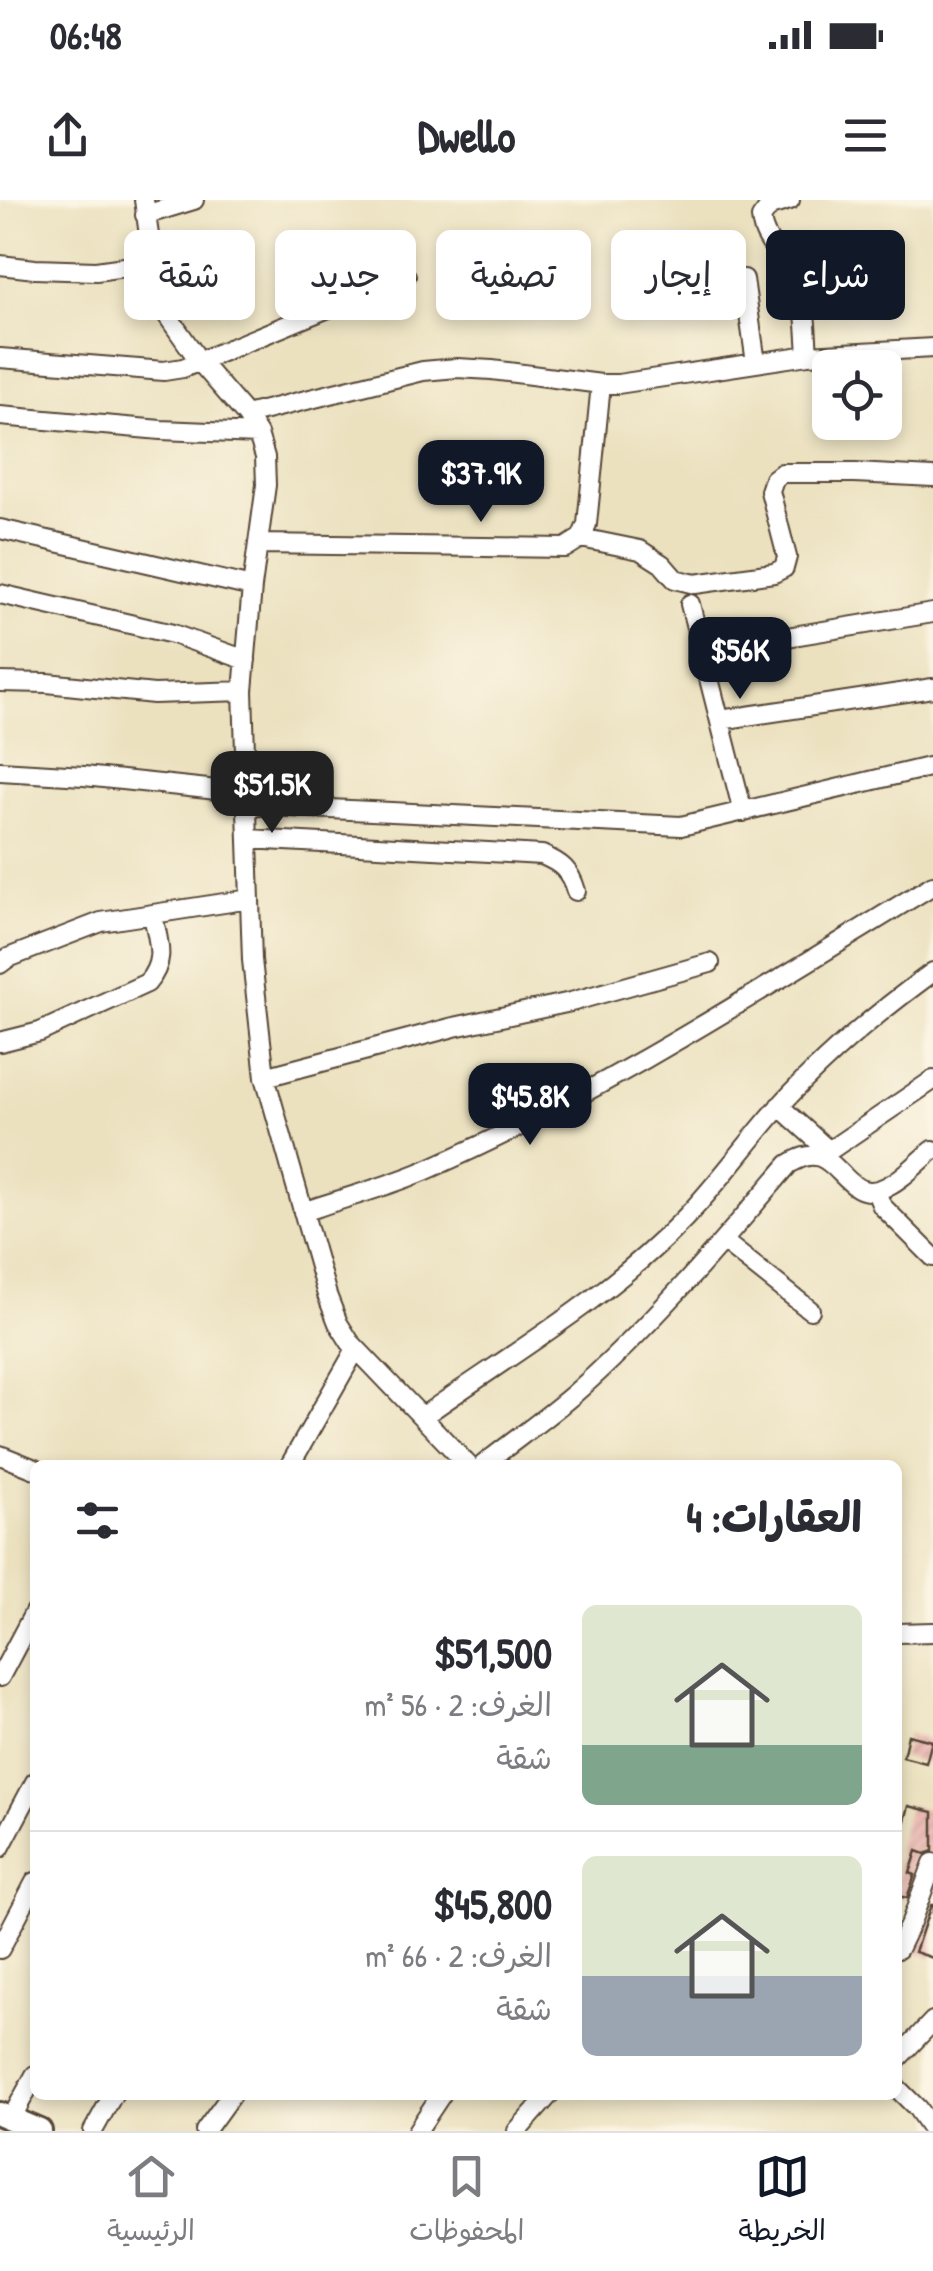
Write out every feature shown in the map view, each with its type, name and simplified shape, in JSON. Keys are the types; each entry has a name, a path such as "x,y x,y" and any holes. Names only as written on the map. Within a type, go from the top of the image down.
{"main road":[{"path":"6,2116 40,2131"}],"street":[{"path":"144,207 194,200"},
{"path":"790,200 770,206 761,218 762,230 794,276 803,302 808,356"},
{"path":"0,265 96,271 124,267"},
{"path":"746,292 756,363"},
{"path":"171,320 200,362 246,415 258,434 264,457 266,484 252,587 244,691 252,960 265,1077 338,1323 356,1349 463,1460"},
{"path":"0,358 164,371 200,362 301,320"},
{"path":"246,415 422,371 492,370 618,384 808,356 933,348"},
{"path":"258,544 565,548 581,538 587,524 601,384"},
{"path":"0,416 258,434"},
{"path":"581,538 640,550 675,578 695,584 774,574 784,568 787,557 770,491 774,479 782,473 933,478"},
{"path":"0,529 252,587"},
{"path":"0,594 173,634 246,660"},
{"path":"690,604 743,812"},
{"path":"702,651 933,613"},
{"path":"0,682 154,694 244,691"},
{"path":"720,720 933,688"},
{"path":"0,771 84,776 247,799 681,826 933,766"},
{"path":"248,840 542,856 560,862 572,877 576,891"},
{"path":"303,1212 429,1170 538,1118 933,886"},
{"path":"0,964 101,922 250,898"},
{"path":"0,1042 40,1032 147,982 158,970 160,957 153,914"},
{"path":"265,1077 710,964"},
{"path":"422,1417 631,1269 686,1218 780,1106 831,1054 933,972"},
{"path":"489,1460 574,1394 723,1241 788,1164 802,1157 825,1154 933,1080"},
{"path":"780,1106 861,1190 876,1192 890,1185 933,1150"},
{"path":"876,1192 882,1206 933,1256"},
{"path":"723,1241 810,1310"},
{"path":"293,1460 356,1349"},
{"path":"0,1455 30,1467"},
{"path":"0,1677 30,1620"},
{"path":"902,1634 933,1632"},
{"path":"0,1848 30,1791"},
{"path":"902,1941 933,1863"},
{"path":"0,1948 30,1891"},
{"path":"902,2054 933,2020"},
{"path":"6,2116 30,2082"},
{"path":"902,2093 933,2131"},
{"path":"92,2131 110,2100"},
{"path":"205,2131 227,2100"},
{"path":"418,2131 438,2100"},
{"path":"517,2131 545,2100"}],"building":[{"path":"908,1735 932,1741 926,1763 903,1757"},
{"path":"909,1806 933,1812 933,1851 917,1851 910,1873 915,1875 907,1898 902,1897 902,1831"},
{"path":"933,1905 933,1958 915,1952"}]}
